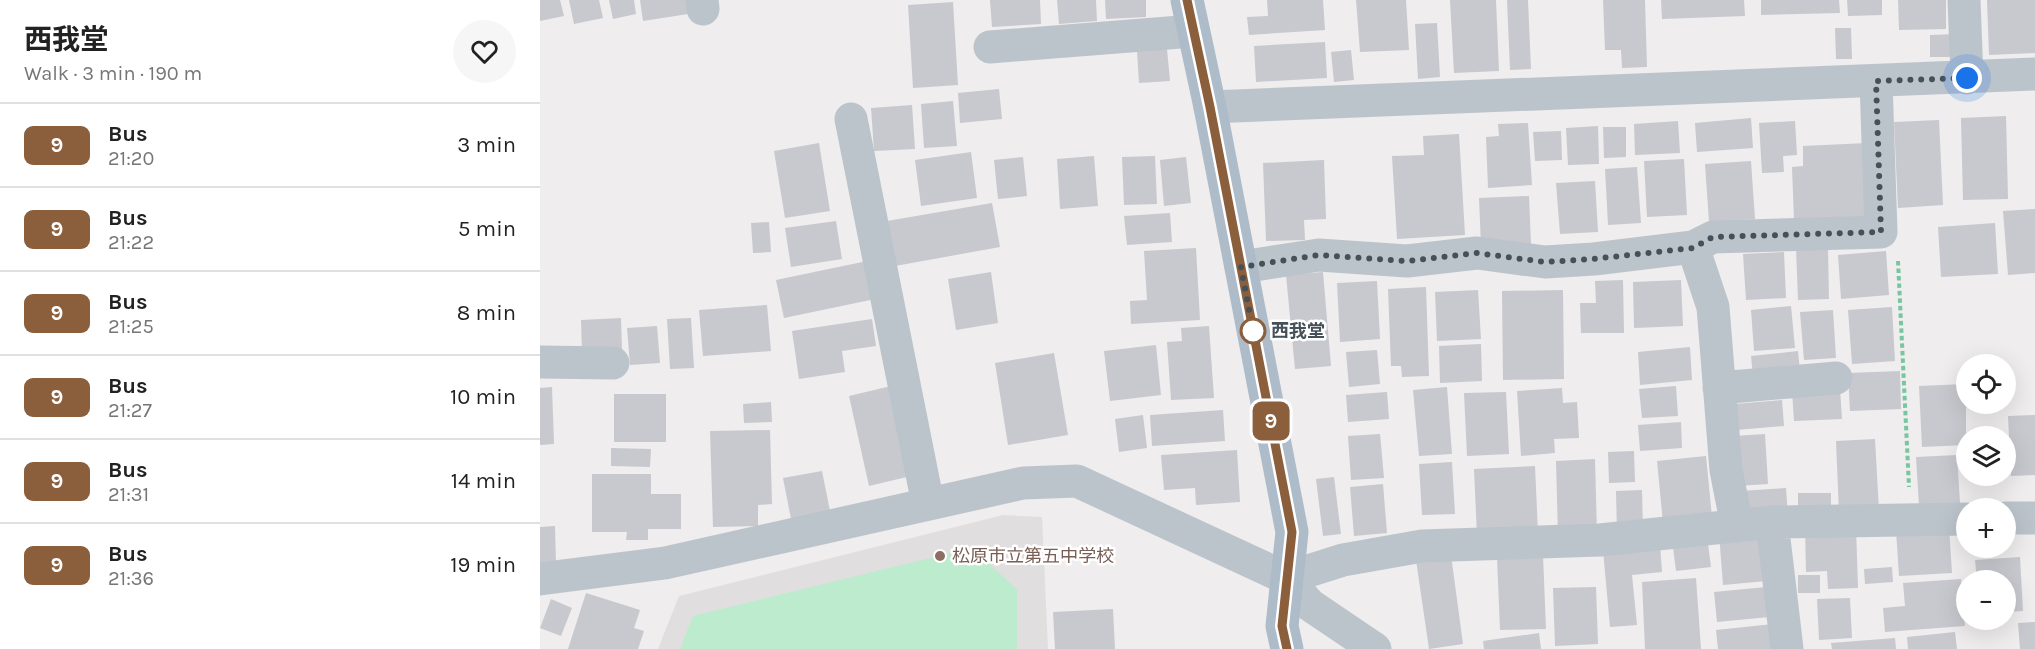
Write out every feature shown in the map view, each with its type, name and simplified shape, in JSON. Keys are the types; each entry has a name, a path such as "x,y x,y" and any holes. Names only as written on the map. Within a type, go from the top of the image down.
{"main road":[{"path":"1190,15 1210,107 1292,532 1282,626 1287,649"}],"street":[{"path":"1964,0 1967,78"},
{"path":"990,47 1190,15"},
{"path":"1210,107 2035,74"},
{"path":"1241,267 1319,255 1407,261 1477,253 1545,262 1693,248 1713,237 1881,232 1876,81"},
{"path":"851,119 928,504"},
{"path":"1693,248 1713,307 1726,470 1737,526"},
{"path":"540,362 613,363"},
{"path":"1719,388 1836,378"},
{"path":"540,579 665,563 1023,483 1077,481 1286,578 1310,605 1375,649"},
{"path":"2016,518 2035,518"},
{"path":"1286,578 1343,560 1422,546 1600,540 1772,522 1956,519"},
{"path":"1772,522 1787,649"}],"path":[{"path":"1881,232 1896,238 1911,520"}],"shaded area":[{"name":"松原市立第五中学校","path":"1003,515 1042,517 1048,649 658,649 679,596"}],"green space":[{"name":"松原市立第五中学校","path":"971,548 1017,589 1017,649 680,649 693,616"}],"building":[{"path":"540,0 560,0 564,16 540,21"},
{"path":"569,0 599,0 603,18 574,24"},
{"path":"609,0 634,0 636,14 613,19"},
{"path":"640,0 686,0 688,14 643,21"},
{"path":"990,0 1040,0 1041,24 992,27"},
{"path":"1057,0 1096,0 1097,21 1059,24"},
{"path":"1105,0 1146,0 1146,17 1106,19"},
{"path":"1267,0 1323,0 1325,30 1249,35 1247,17 1268,16"},
{"path":"1356,0 1406,0 1409,50 1360,52"},
{"path":"1450,0 1496,0 1499,71 1454,73"},
{"path":"1507,0 1528,0 1531,69 1510,70"},
{"path":"1603,0 1645,0 1647,67 1622,68 1621,50 1605,50"},
{"path":"1661,0 1744,0 1745,16 1662,19"},
{"path":"1761,0 1839,0 1840,13 1761,15"},
{"path":"1847,0 1882,0 1882,15 1848,16"},
{"path":"1898,0 1946,0 1946,29 1899,30"},
{"path":"1987,0 2035,0 2035,53 1989,55"},
{"path":"953,2 958,85 913,88 908,5"},
{"path":"1437,23 1440,77 1418,79 1415,24"},
{"path":"1835,28 1851,28 1852,59 1836,59"},
{"path":"1957,34 1957,49 1949,57 1930,57 1930,35"},
{"path":"1325,42 1327,78 1256,82 1254,46"},
{"path":"1167,49 1170,81 1139,83 1137,51"},
{"path":"1351,50 1354,80 1334,82 1331,52"},
{"path":"999,89 1002,119 960,123 958,93"},
{"path":"953,101 957,146 924,148 921,104"},
{"path":"912,105 915,149 874,151 871,108"},
{"path":"2006,116 2008,199 1963,200 1961,118"},
{"path":"1751,118 1753,148 1697,152 1695,123"},
{"path":"1939,120 1943,205 1898,208 1894,122"},
{"path":"1678,121 1680,153 1635,155 1634,124"},
{"path":"1795,121 1797,155 1783,156 1784,172 1762,173 1759,123"},
{"path":"1528,123 1532,185 1488,188 1486,137 1499,136 1498,124"},
{"path":"1598,126 1599,164 1568,165 1566,128"},
{"path":"1603,127 1626,127 1626,157 1604,158"},
{"path":"1561,131 1562,160 1535,161 1533,132"},
{"path":"1459,134 1465,235 1397,239 1392,156 1424,155 1423,136"},
{"path":"819,143 830,211 785,218 774,151"},
{"path":"1867,143 1869,217 1794,220 1792,167 1803,166 1803,146"},
{"path":"971,152 977,198 921,206 915,160"},
{"path":"1094,156 1098,206 1060,209 1057,159"},
{"path":"1155,156 1157,204 1124,205 1122,157"},
{"path":"1023,157 1027,196 998,199 994,160"},
{"path":"1186,157 1191,203 1164,206 1160,160"},
{"path":"1684,159 1687,215 1647,217 1644,161"},
{"path":"1324,160 1326,219 1304,220 1305,240 1266,241 1263,163"},
{"path":"1751,161 1755,219 1709,222 1705,164"},
{"path":"1637,167 1641,223 1608,225 1605,169"},
{"path":"1595,181 1598,232 1560,234 1556,183"},
{"path":"1529,196 1531,244 1481,246 1479,198"},
{"path":"992,203 1000,247 895,266 887,221"},
{"path":"2035,209 2035,273 2008,275 2003,211"},
{"path":"1170,213 1172,242 1127,245 1124,216"},
{"path":"836,221 842,259 791,267 785,228"},
{"path":"769,222 771,252 753,253 751,223"},
{"path":"1995,223 1998,274 1941,277 1938,227"},
{"path":"1828,247 1829,299 1798,300 1796,248"},
{"path":"1196,248 1200,320 1131,324 1130,301 1147,300 1144,251"},
{"path":"1886,251 1889,295 1841,299 1838,255"},
{"path":"1784,252 1786,298 1746,300 1743,254"},
{"path":"867,261 875,299 784,318 776,280"},
{"path":"991,272 998,323 956,330 948,279"},
{"path":"1323,272 1331,366 1295,369 1286,275"},
{"path":"1623,280 1624,333 1581,333 1580,303 1596,303 1595,281"},
{"path":"1681,280 1683,326 1634,328 1633,282"},
{"path":"1377,281 1380,339 1340,342 1337,283"},
{"path":"1426,287 1429,376 1402,377 1401,366 1391,366 1388,289"},
{"path":"1478,290 1481,339 1437,341 1435,292"},
{"path":"1563,290 1564,379 1503,380 1502,291"},
{"path":"767,305 771,351 703,356 699,310"},
{"path":"1791,306 1795,348 1754,351 1751,310"},
{"path":"1892,307 1895,361 1852,364 1848,310"},
{"path":"1833,310 1836,358 1804,360 1800,312"},
{"path":"621,318 622,351 582,352 581,320"},
{"path":"691,318 694,368 670,369 667,319"},
{"path":"872,319 876,346 842,351 845,372 799,379 792,331"},
{"path":"657,326 660,363 630,365 627,328"},
{"path":"1209,326 1214,398 1171,400 1167,342 1182,341 1181,328"},
{"path":"1481,344 1482,381 1440,383 1439,346"},
{"path":"1156,345 1161,395 1110,401 1104,351"},
{"path":"1690,347 1692,380 1640,385 1638,352"},
{"path":"1377,350 1380,384 1349,387 1346,352"},
{"path":"1798,351 1800,371 1753,376 1751,356"},
{"path":"1054,353 1068,435 1008,445 995,363"},
{"path":"1900,371 1901,409 1850,411 1848,373"},
{"path":"1956,384 1956,414 1966,414 1966,426 1956,426 1956,445 1922,447 1919,386"},
{"path":"891,386 911,476 869,486 849,396"},
{"path":"1676,386 1678,416 1642,418 1639,389"},
{"path":"552,387 554,444 540,445 540,388"},
{"path":"1447,387 1452,454 1419,456 1413,390"},
{"path":"1562,388 1563,403 1577,402 1579,438 1554,439 1555,453 1521,456 1517,391"},
{"path":"1840,389 1842,419 1794,421 1792,391"},
{"path":"1387,392 1389,419 1348,422 1346,395"},
{"path":"1506,392 1509,454 1467,456 1464,393"},
{"path":"614,394 666,394 666,442 614,442"},
{"path":"1782,400 1784,426 1736,430 1734,404"},
{"path":"771,402 772,422 744,423 743,404"},
{"path":"1223,410 1225,441 1152,446 1150,415"},
{"path":"1143,415 1147,448 1119,452 1115,419"},
{"path":"2035,415 2035,475 2016,476 2016,426 2008,426 2008,416"},
{"path":"1681,422 1682,448 1640,451 1638,425"},
{"path":"770,430 772,504 758,505 758,526 713,527 710,431"},
{"path":"1380,434 1384,478 1351,480 1348,436"},
{"path":"1765,434 1768,484 1737,486 1734,436"},
{"path":"1875,439 1879,511 1839,513 1836,441"},
{"path":"611,448 651,449 650,467 611,466"},
{"path":"1237,450 1240,502 1196,505 1195,488 1164,490 1161,455"},
{"path":"1634,451 1635,482 1609,483 1608,452"},
{"path":"1956,455 1956,486 1959,486 1960,498 1956,498 1956,503 1919,506 1916,457"},
{"path":"1706,456 1712,517 1663,523 1657,461"},
{"path":"1595,459 1597,534 1558,535 1556,461"},
{"path":"1452,462 1455,514 1422,515 1419,464"},
{"path":"1535,466 1538,533 1477,536 1474,469"},
{"path":"822,471 831,516 792,524 783,478"},
{"path":"592,474 651,474 651,494 681,494 681,529 648,529 648,540 626,540 627,532 592,532"},
{"path":"1334,477 1341,534 1323,536 1316,479"},
{"path":"1383,484 1387,533 1354,536 1350,487"},
{"path":"1786,488 1788,517 1740,520 1739,491"},
{"path":"1642,490 1643,532 1617,533 1616,491"},
{"path":"1798,493 1831,493 1831,514 1798,515"},
{"path":"555,526 556,565 540,565 540,527"},
{"path":"1856,527 1858,588 1828,589 1827,571 1806,572 1805,529"},
{"path":"1949,527 1952,573 1899,576 1896,530"},
{"path":"1762,531 1766,581 1723,585 1719,534"},
{"path":"1707,536 1711,567 1676,571 1672,540"},
{"path":"1660,544 1662,572 1632,575 1637,625 1610,627 1603,550"},
{"path":"1451,555 1463,644 1429,649 1416,560"},
{"path":"1543,555 1546,629 1500,630 1497,557"},
{"path":"2020,557 2023,611 2016,611 2016,570 1976,570 1975,560"},
{"path":"1892,567 1893,582 1865,584 1864,569"},
{"path":"1798,575 1820,575 1820,593 1798,593"},
{"path":"1696,578 1701,649 1645,649 1642,582"},
{"path":"1956,579 1956,627 1885,632 1883,608 1905,606 1903,583"},
{"path":"1596,587 1598,644 1555,646 1553,588"},
{"path":"1766,587 1769,617 1717,622 1714,592"},
{"path":"586,593 640,610 634,628 644,631 638,649 568,649"},
{"path":"1850,598 1852,638 1819,640 1817,599"},
{"path":"551,599 572,608 561,636 540,628"},
{"path":"1113,609 1115,649 1055,649 1053,612"},
{"path":"2035,622 2035,649 2020,649 2018,623"},
{"path":"1773,624 1775,649 1718,649 1716,630"},
{"path":"1955,632 1957,649 1908,649 1907,637"},
{"path":"1539,633 1541,649 1484,649 1483,641"},
{"path":"1895,638 1896,649 1832,649 1831,643"}],"bus line":[{"name":"9","path":"1187,0 1210,107 1292,532 1282,626 1287,649"}],"place":[{"name":"西我堂","path":"1253,331"},
{"name":"松原市立第五中学校","path":"940,556"}],"route":[{"path":"1253,331 1241,267 1319,255 1407,261 1477,253 1545,262 1693,248 1713,237 1881,232 1876,81 1967,78"}]}
